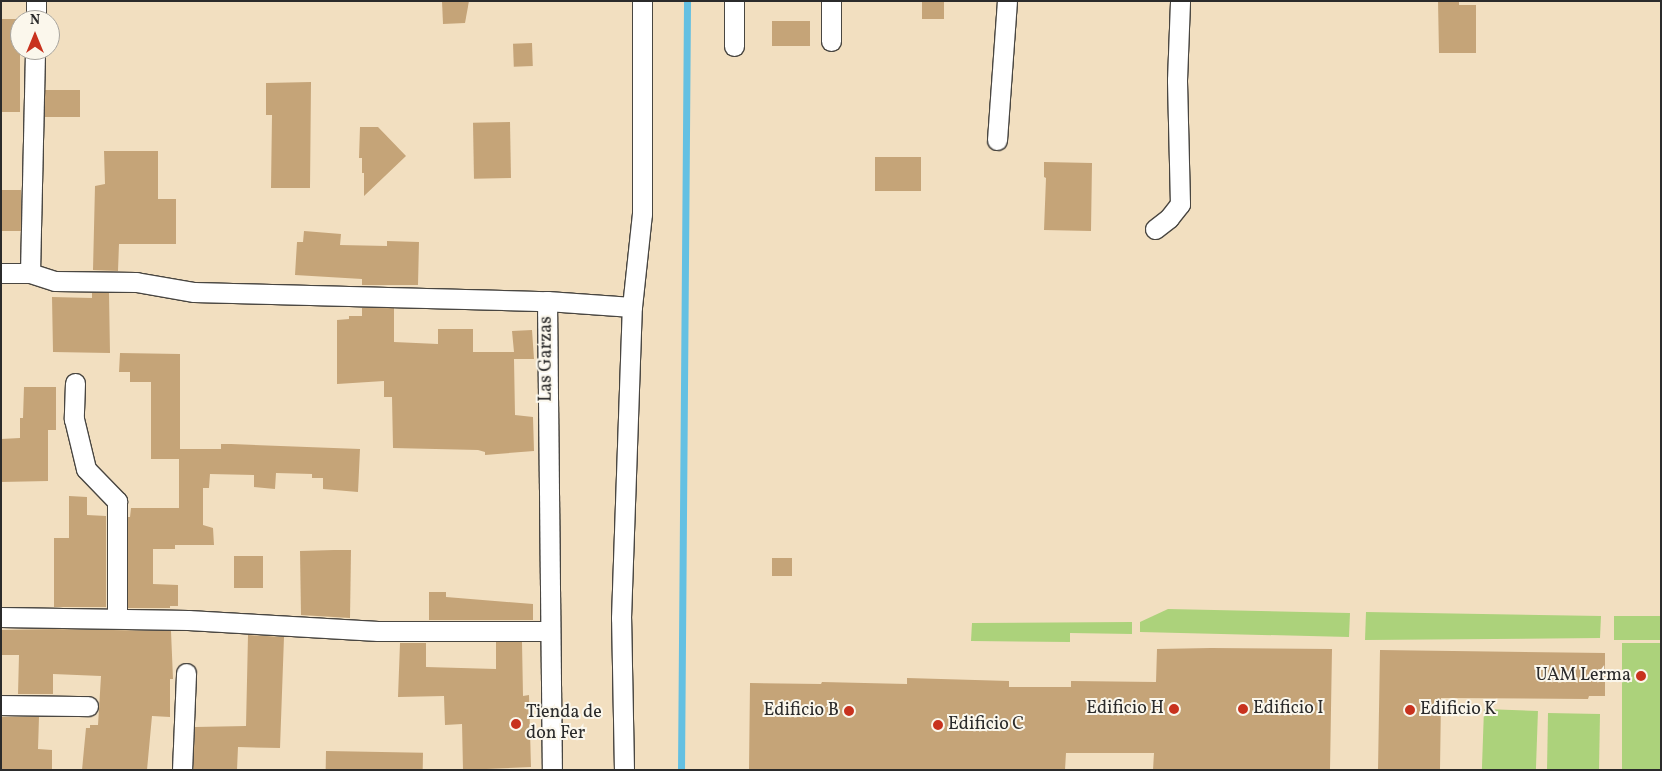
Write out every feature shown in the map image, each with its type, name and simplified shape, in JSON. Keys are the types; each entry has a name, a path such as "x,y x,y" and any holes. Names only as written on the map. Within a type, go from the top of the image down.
{"street":[{"path":"624,770 621,618 632,307 642,214 642,1"},
{"path":"734,1 734,46"},
{"path":"830,41 831,1"},
{"path":"997,140 1007,1"},
{"path":"1155,229 1169,218 1180,204 1176,80 1180,1"},
{"path":"30,274 35,60"},
{"name":"Las Garzas","path":"1,273 30,274 55,282 136,282 194,292 547,301 552,770"},
{"path":"547,301 632,307"},
{"path":"75,383 74,419 86,469 117,501 117,618"},
{"path":"1,617 188,620 378,631 550,631"},
{"path":"182,770 186,673"},
{"path":"1,705 88,706"}],"green space":[{"path":"1168,609 1350,613 1349,637 1140,632 1140,622"},
{"path":"1366,612 1601,616 1600,638 1365,640"},
{"path":"1614,616 1661,616 1661,640 1614,640"},
{"path":"1132,622 1132,634 1070,633 1070,642 971,641 972,623"},
{"name":"UAM Lerma","path":"1622,643 1661,643 1661,770 1622,770"},
{"name":"UAM Lerma","path":"1484,709 1538,711 1536,770 1482,770"},
{"name":"UAM Lerma","path":"1548,713 1600,714 1599,770 1547,770"}],"building":[{"path":"442,1 469,1 465,23 443,24"},
{"path":"922,1 944,1 944,19 922,19"},
{"path":"1438,1 1459,1 1459,5 1476,5 1476,53 1439,53"},
{"path":"1,19 10,19 10,60 20,60 20,112 1,112"},
{"path":"772,21 810,21 810,46 772,46"},
{"path":"532,43 533,66 514,67 513,44"},
{"path":"311,82 310,188 271,188 272,115 266,115 266,83"},
{"path":"45,90 80,90 80,117 45,117"},
{"path":"510,122 511,178 474,179 473,123"},
{"path":"360,127 378,127 406,156 364,196 364,173 362,173 362,158 359,158"},
{"path":"104,151 158,151 158,199 176,199 176,244 119,244 118,271 93,270 95,186 105,184"},
{"path":"875,157 921,157 921,191 875,191"},
{"path":"1044,162 1092,163 1091,231 1044,230 1046,178 1044,177"},
{"path":"1,190 21,190 21,231 1,231"},
{"path":"304,231 341,234 340,245 387,246 387,241 419,242 418,285 362,285 362,279 295,275 297,242 303,242"},
{"path":"92,293 109,293 110,353 53,352 52,297 92,298"},
{"path":"362,308 394,308 394,342 438,344 438,329 473,329 473,352 514,352 512,331 532,330 534,359 514,359 515,415 533,417 534,451 485,455 485,452 478,450 393,448 392,397 384,397 384,381 337,384 337,320 349,319 349,316 362,316"},
{"path":"120,353 180,354 180,449 221,449 221,444 231,444 360,449 358,492 323,489 323,478 312,478 312,474 276,473 275,489 254,487 254,475 210,474 209,488 203,488 203,525 213,528 214,545 175,545 175,549 153,549 153,584 178,585 178,606 170,606 170,608 128,608 128,517 130,517 131,508 179,508 179,459 151,459 151,382 130,382 130,372 119,372"},
{"path":"24,387 56,387 56,430 48,430 48,481 1,482 1,439 20,438 20,418 23,418"},
{"path":"69,496 87,497 87,515 106,516 106,607 54,607 54,538 69,538"},
{"path":"351,550 350,618 301,615 300,551"},
{"path":"234,556 263,556 263,588 234,588"},
{"path":"772,558 792,558 792,576 772,576"},
{"path":"429,592 446,592 446,597 533,604 533,620 429,620"},
{"path":"1,630 171,631 173,679 170,679 170,717 152,716 147,770 82,770 86,728 90,728 90,725 98,725 101,676 53,674 53,694 18,694 19,655 1,655"},
{"path":"248,635 284,637 280,748 238,747 237,770 193,770 195,727 246,726"},
{"path":"496,642 522,642 523,696 529,695 531,767 463,770 462,724 445,725 444,696 398,697 400,643 426,643 426,667 496,669"},
{"path":"1157,649 1332,649 1330,770 1153,770 1154,753 1066,753 1065,770 749,770 750,683 907,684 907,678 1009,681 1009,687 1071,687 1071,681 1156,682"},
{"path":"1380,650 1605,653 1605,696 1589,696 1588,699 1441,698 1440,770 1378,770"},
{"path":"1,717 39,717 38,749 52,750 52,770 1,770"},
{"path":"326,751 423,753 423,770 326,770"}],"waterway":[{"path":"681,770 687,1"}],"place":[{"name":"UAM Lerma","path":"1641,676"},
{"name":"Edificio H","path":"1174,709"},
{"name":"Edificio I","path":"1243,709"},
{"name":"Edificio K","path":"1410,710"},
{"name":"Edificio B","path":"849,711"},
{"name":"Tienda de don Fer","path":"516,724"},
{"name":"Edificio C","path":"938,725"}]}
